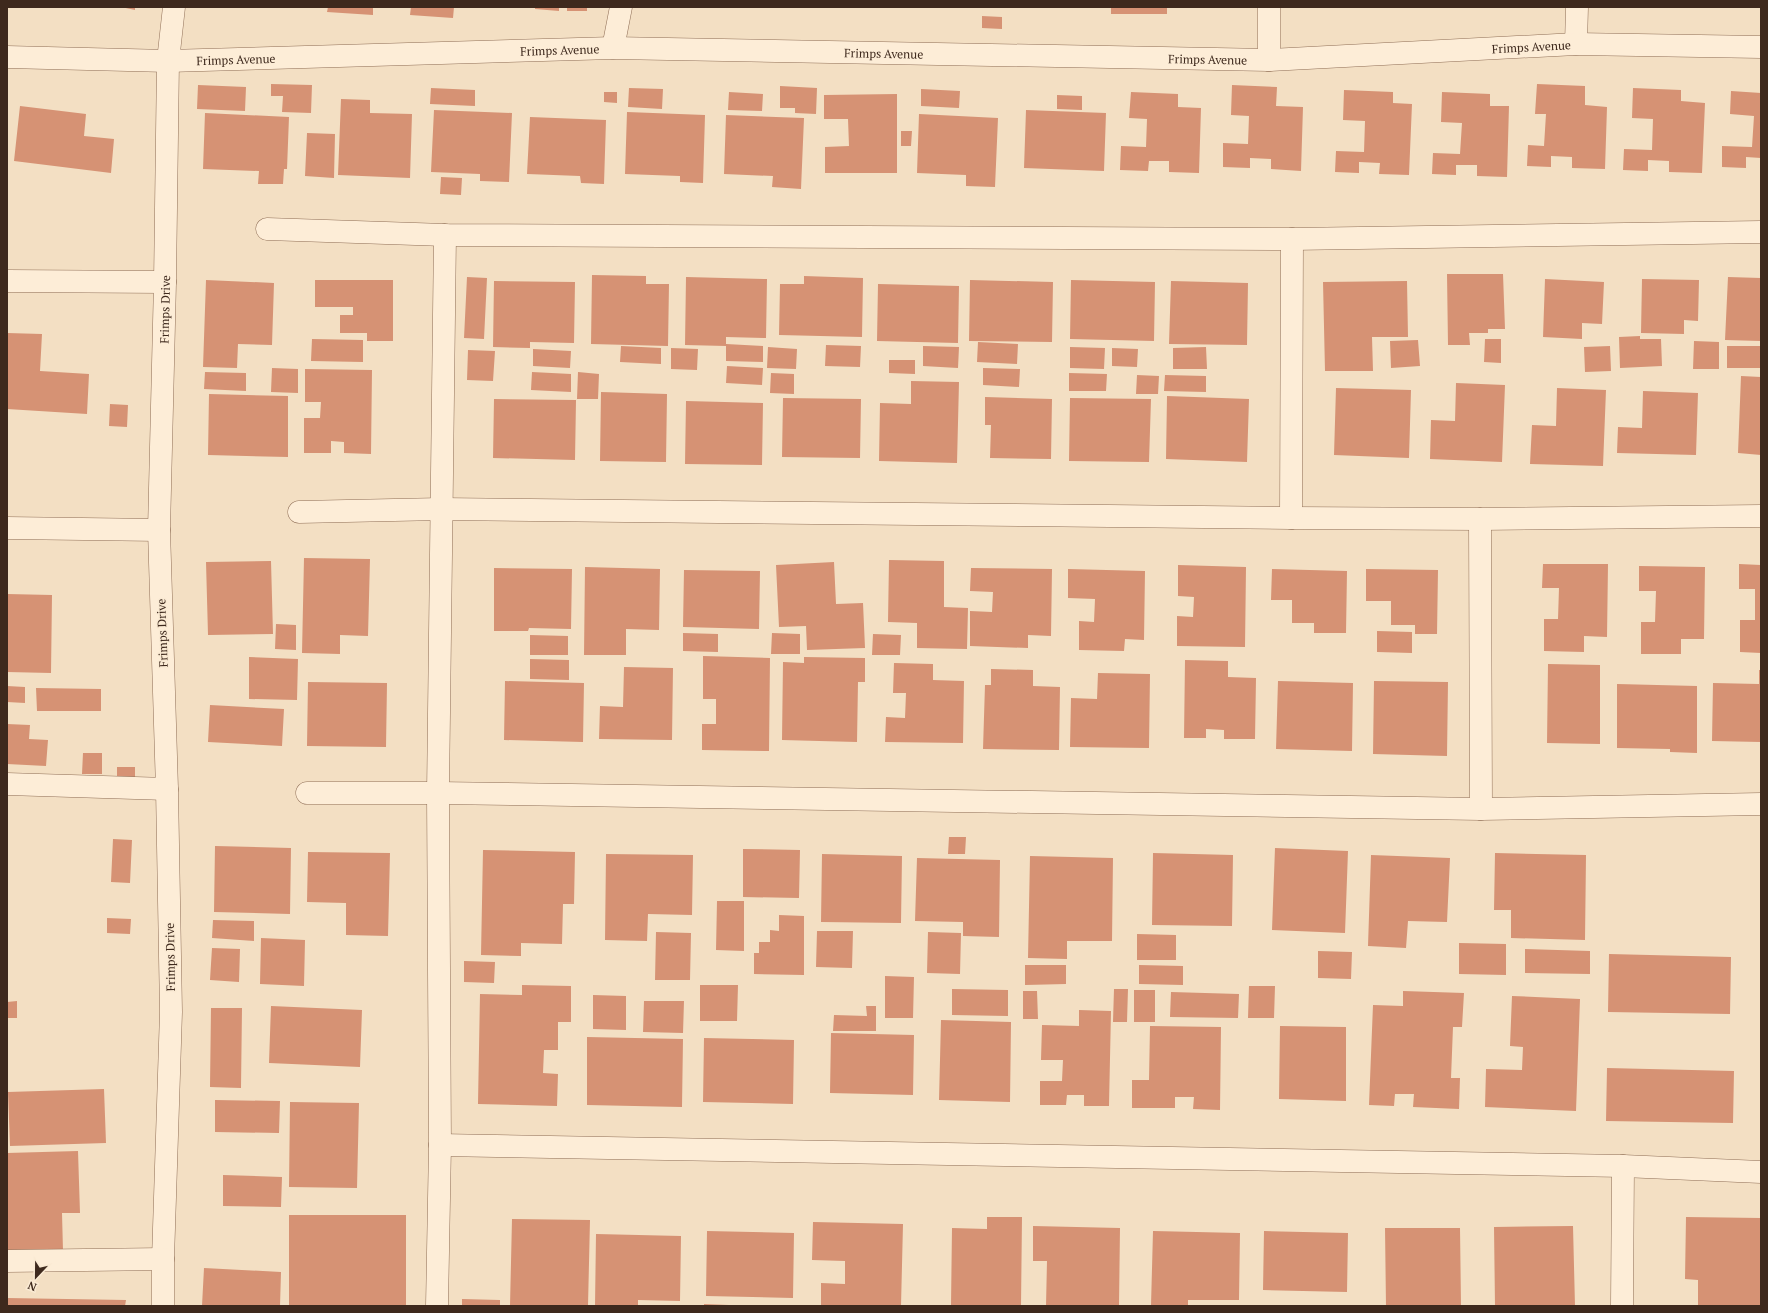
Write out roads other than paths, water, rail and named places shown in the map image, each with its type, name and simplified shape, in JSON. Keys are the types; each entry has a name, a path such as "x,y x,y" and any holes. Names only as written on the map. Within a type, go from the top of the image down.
{"street":[{"name":"Frimps Drive","path":"163,1306 163,1259 171,1012 167,789 159,530 166,282 168,62 174,7"},
{"path":"613,48 621,7"},
{"path":"1268,60 1269,7"},
{"path":"1576,44 1577,7"},
{"name":"Frimps Avenue","path":"7,57 168,62 613,48 1268,60 1576,44 1761,47"},
{"path":"267,228 445,235 1292,240 1761,232"},
{"path":"437,1306 440,1145 438,793 445,235"},
{"path":"1291,518 1292,240"},
{"path":"7,281 166,282"},
{"path":"299,512 441,509 1480,519 1761,516"},
{"path":"1480,519 1481,809"},
{"path":"7,528 159,530"},
{"path":"7,784 167,789"},
{"path":"308,793 438,793 1481,809 1761,804"},
{"path":"440,1145 1623,1166 1761,1172"},
{"path":"1622,1306 1623,1166"},
{"path":"7,1261 163,1259"}]}
